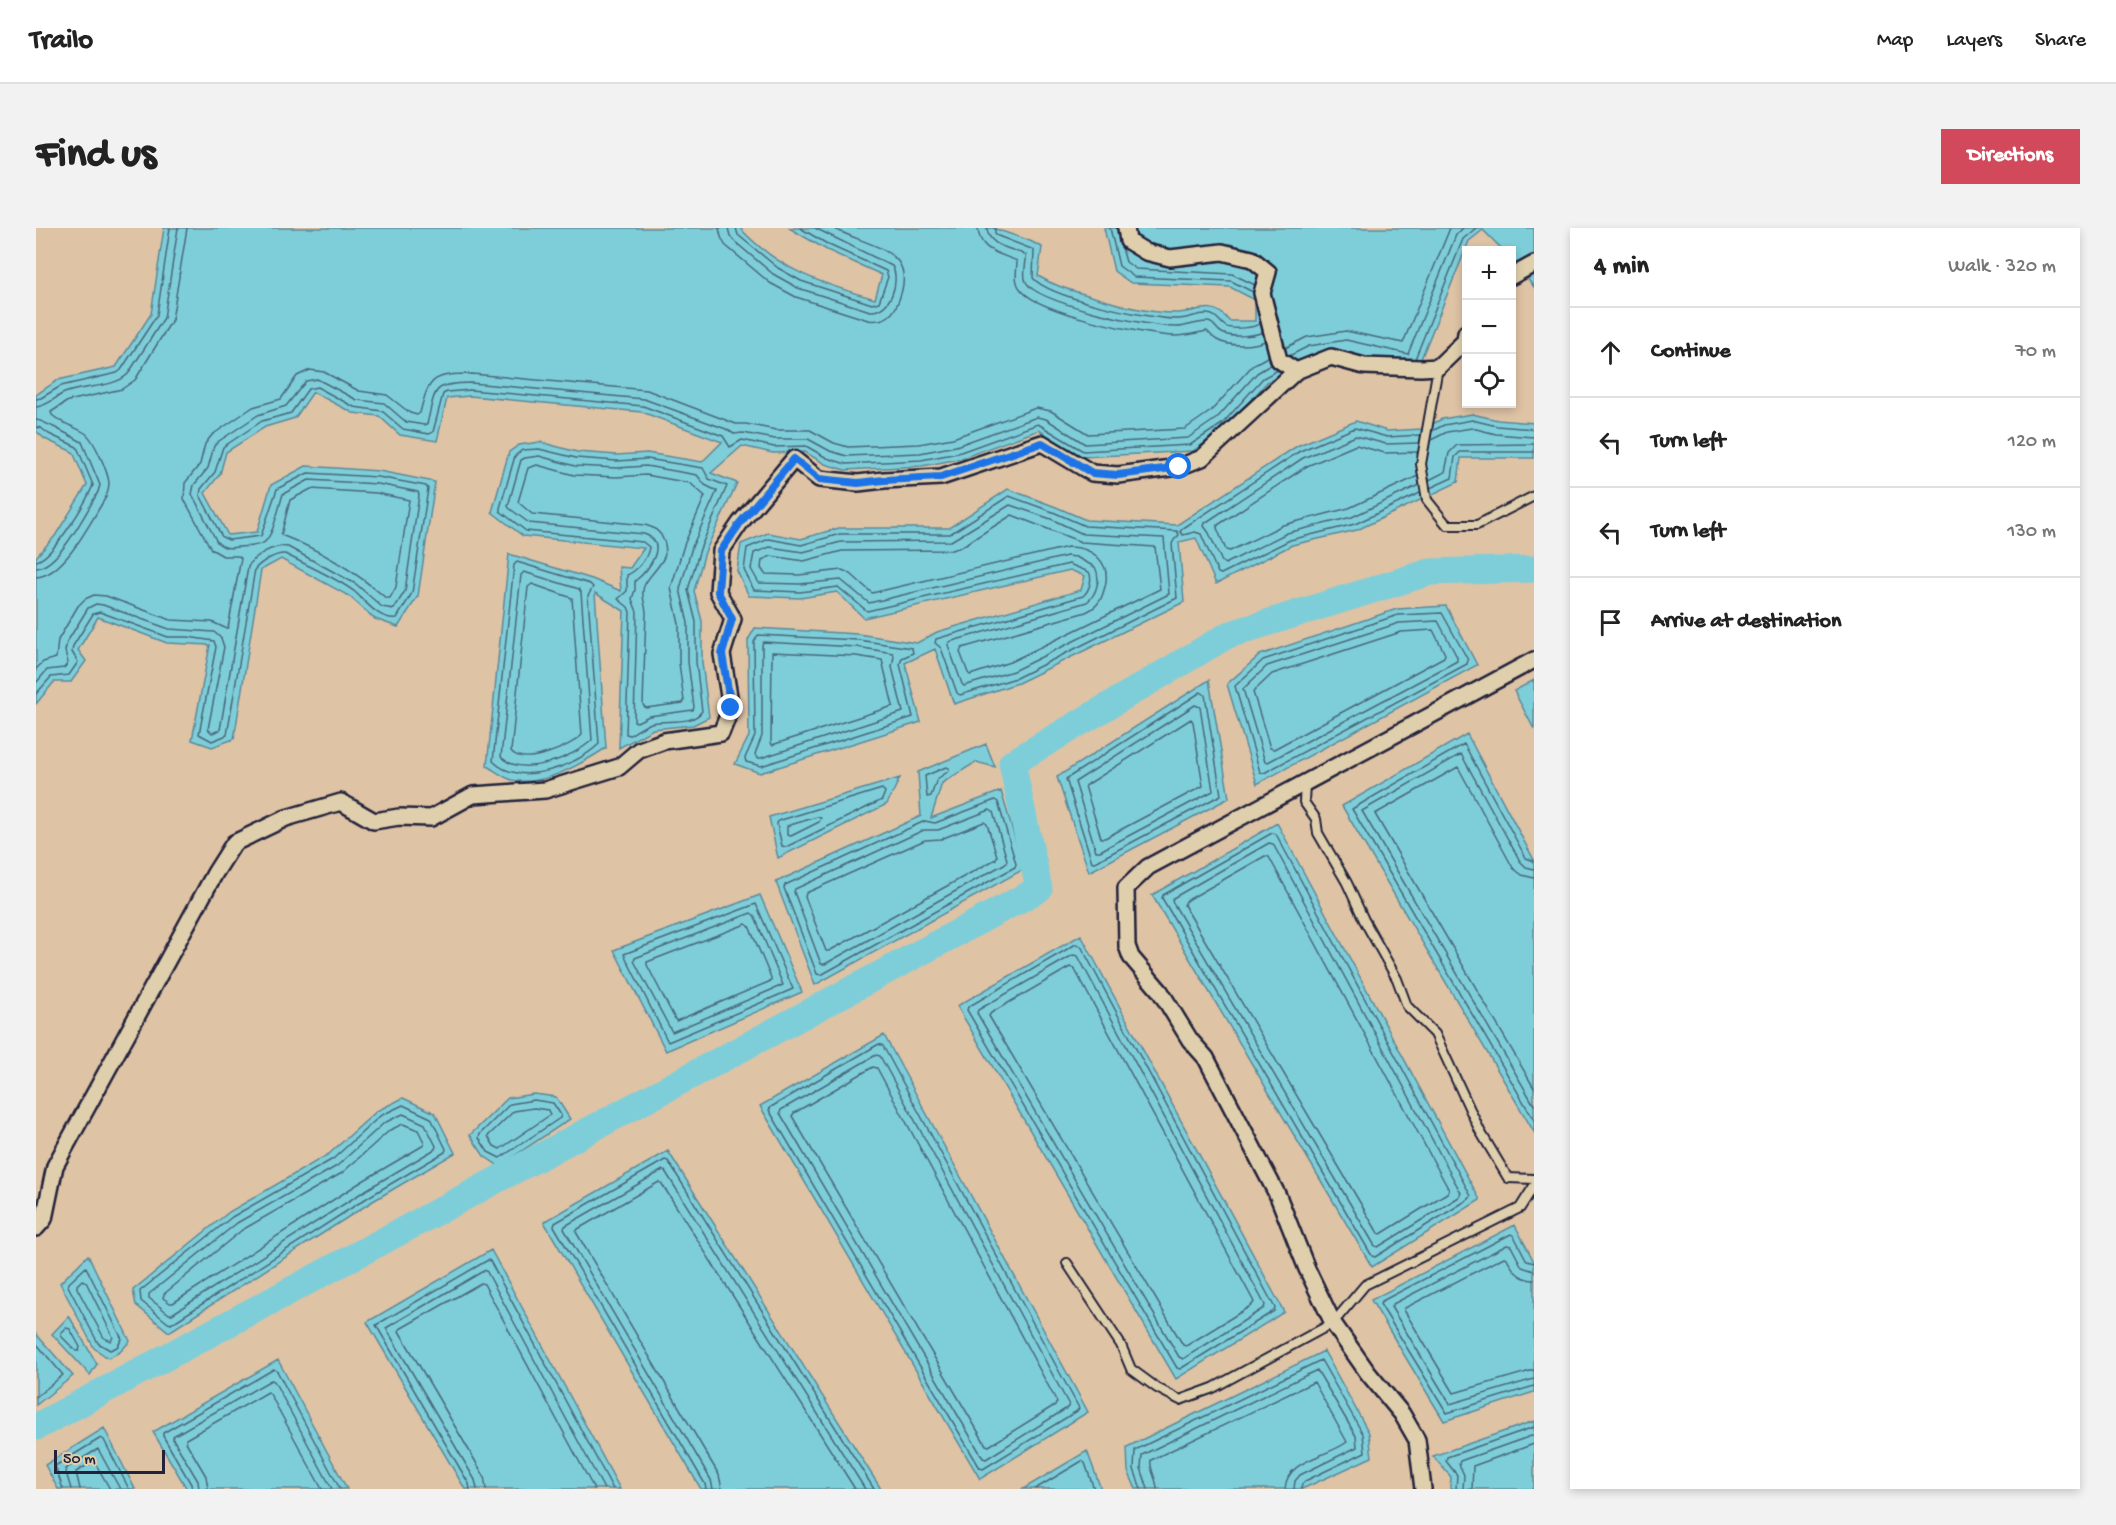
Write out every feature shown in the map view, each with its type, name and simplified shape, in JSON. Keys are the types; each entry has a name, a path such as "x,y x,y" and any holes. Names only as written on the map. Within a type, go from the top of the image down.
{"street":[{"path":"1126,228 1128,241 1146,252 1170,258 1222,252 1252,259 1268,272 1262,293 1279,360 1296,371"},
{"path":"1516,274 1534,264"},
{"path":"36,1228 44,1219 55,1166 215,873 234,843 286,819 342,802 374,821 399,817 430,818 473,795 545,790 619,767 639,750 664,741 721,734 731,708 722,654 732,619 718,592 721,551 740,523 794,459 819,479 858,483 941,477 1042,443 1092,473 1118,475 1179,467 1202,458 1296,371 1331,357 1364,366 1438,367 1462,344"},
{"path":"1423,1489 1417,1440 1402,1414 1368,1373 1333,1323 1307,1269 1278,1196 1206,1058 1190,1040 1160,991 1131,957 1127,946 1126,888 1148,867 1534,660"}],"lane":[{"path":"1438,367 1421,464 1427,500 1447,525 1477,525 1534,496"},
{"path":"1305,783 1304,802 1317,819 1318,833 1397,979 1407,1006 1435,1034 1480,1131 1508,1178 1534,1179"},
{"path":"1067,1263 1120,1345 1131,1369 1157,1388 1180,1400 1214,1388 1333,1323 1365,1285 1520,1208 1534,1186"}],"water":[{"path":"164,228 740,228 770,255 802,274 875,299 882,275 827,250 789,228 993,228 1042,247 1038,276 1065,288 1144,310 1183,313 1210,309 1223,314 1229,321 1255,321 1255,300 1230,287 1131,283 1114,271 1104,228 1534,228 1534,287 1516,264 1516,246 1499,246 1483,230 1469,241 1467,246 1462,246 1462,258 1416,371 1346,353 1314,358 1267,382 1226,428 1193,451 1081,457 1039,430 959,459 922,466 845,470 825,464 805,452 773,453 742,446 711,473 737,483 705,552 694,591 702,621 702,662 709,717 693,725 653,729 619,748 624,611 595,593 606,748 561,773 524,781 509,779 487,766 509,554 592,579 621,591 619,567 630,568 644,548 523,536 492,512 509,452 519,445 540,442 577,452 617,455 647,453 702,462 722,442 642,412 470,396 447,398 437,441 400,435 379,416 353,413 313,392 295,418 265,427 226,452 220,474 205,493 228,535 257,532 271,485 306,466 379,471 435,482 418,596 398,627 375,619 349,596 281,559 261,570 234,739 212,747 192,740 210,645 167,643 98,617 78,650 86,661 71,682 54,682 36,704 36,557 55,536 87,485 73,452 45,439 36,431 36,395 58,380 116,367 151,314"},
{"path":"1472,414 1498,420 1534,423 1534,458 1461,458 1458,482 1357,530 1292,545 1216,584 1196,538 1179,542 1184,602 1018,683 954,704 935,649 905,663 921,722 760,773 735,764 749,736 748,640 755,628 858,634 917,643 937,632 1081,590 1085,576 1070,570 864,618 837,592 800,598 749,596 737,571 741,544 768,533 801,539 839,528 949,528 1008,489 1086,520 1177,525 1297,446 1356,421 1387,431 1423,429 1442,419"},
{"path":"1446,606 1477,665 1257,784 1227,684 1260,655 1397,609"},
{"path":"1209,680 1229,798 1089,872 1057,777"},
{"path":"1534,680 1534,729 1514,691"},
{"path":"1467,734 1534,860 1534,1132 1342,806"},
{"path":"986,744 995,767 976,762 942,783 931,818 1001,791 1024,869 815,985 776,882 921,816 918,772"},
{"path":"900,778 887,804 778,858 769,817"},
{"path":"1277,823 1480,1200 1372,1267 1152,895"},
{"path":"760,895 802,992 666,1051 614,950"},
{"path":"1081,935 1284,1312 1176,1379 957,1006"},
{"path":"884,1035 1088,1412 980,1479 760,1106"},
{"path":"534,1094 556,1097 570,1119 499,1166 484,1156 470,1135 508,1098"},
{"path":"403,1098 435,1113 455,1153 373,1201 169,1332 136,1305 133,1290 229,1212 329,1154 377,1111"},
{"path":"668,1151 881,1489 701,1489 544,1222"},
{"path":"1515,1225 1534,1262 1534,1392 1444,1421 1371,1300"},
{"path":"491,1250 620,1489 465,1489 367,1322"},
{"path":"88,1255 130,1341 120,1352 108,1358 94,1348 60,1283"},
{"path":"69,1316 97,1364 90,1375 52,1334"},
{"path":"36,1334 73,1376 36,1405"},
{"path":"1324,1351 1369,1433 1372,1457 1302,1489 1136,1489 1128,1471 1127,1447"},
{"path":"278,1360 347,1489 187,1489 153,1432"},
{"path":"1534,1421 1534,1489 1450,1489 1451,1477 1433,1456"},
{"path":"104,1428 135,1489 58,1489 45,1465"},
{"path":"1087,1451 1101,1489 1023,1489"}],"waterway":[{"path":"36,1427 1039,889 1012,763 1228,635 1430,572 1534,569"}],"route":[{"path":"731,708 722,654 732,619 718,592 721,551 740,523 794,459 819,479 858,483 941,477 1042,443 1092,473 1118,475 1179,467"}]}
